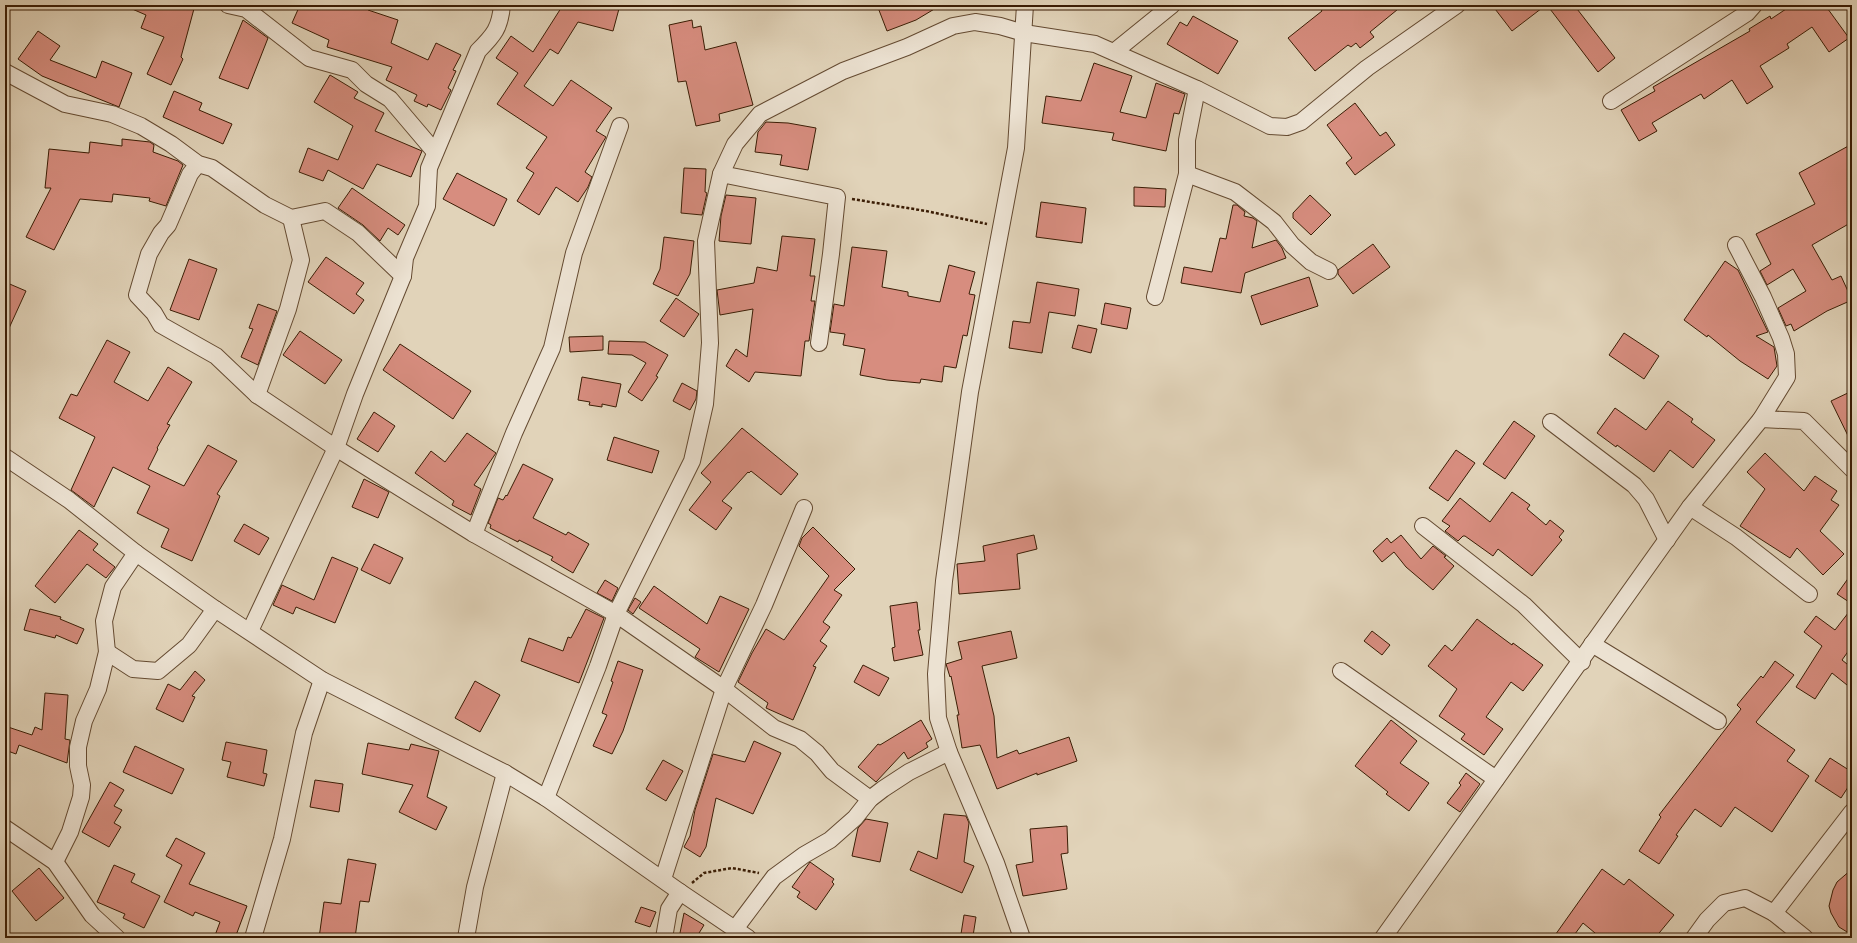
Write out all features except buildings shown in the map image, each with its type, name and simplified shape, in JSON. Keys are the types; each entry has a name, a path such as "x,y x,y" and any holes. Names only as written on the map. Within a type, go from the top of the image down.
{"street":[{"path":"228,5 246,9 309,58 352,70 366,84 390,99 435,152"},
{"path":"250,631 336,448 355,394 403,276 405,258 427,206 428,168 478,51 499,25 502,5"},
{"path":"1022,938 996,863 949,752 938,718 936,674 944,581 970,392 1016,148 1025,5"},
{"path":"1114,52 1172,5"},
{"path":"546,798 598,666 616,614 692,461 705,404 710,343 706,241 721,174 735,144 760,114 843,71 907,47 953,26 975,22 1000,26 1024,33 1095,44 1197,89 1270,126 1287,127 1301,122 1367,68 1457,5"},
{"path":"1611,101 1747,13 1754,5"},
{"path":"5,72 65,104 112,114 140,126 171,144 198,164 212,168 265,205 291,218 324,211 358,233 403,276"},
{"path":"1155,297 1187,174 1187,140 1197,89"},
{"path":"474,534 514,433 552,348 574,253 620,126"},
{"path":"198,164 190,174 168,225 149,254 137,295 154,314 161,325 216,356 257,395 336,448 474,534 616,614 724,689 774,728 800,739 818,753 832,771 870,799"},
{"path":"721,174 836,197 831,254 819,343"},
{"path":"1187,174 1235,192 1274,222 1292,245 1311,262 1329,271"},
{"path":"257,395 288,309 301,260 291,218"},
{"path":"1383,938 1496,779 1582,662 1592,644 1690,507 1761,419 1787,377 1786,354 1781,338 1763,297 1736,245"},
{"path":"1761,419 1804,421 1852,467"},
{"path":"1551,422 1634,485 1646,499 1667,540"},
{"path":"5,457 69,500 136,553 215,609 322,680 505,773 546,798 742,934 774,877 804,855 830,840 855,818 870,799 883,789 909,772 949,752"},
{"path":"1690,507 1736,537 1809,594"},
{"path":"663,879 724,689 764,605 804,508"},
{"path":"1423,526 1524,604 1582,662"},
{"path":"55,862 70,832 81,797 82,785 78,766 78,747 84,720 98,689 107,652 104,621 113,587 136,553"},
{"path":"107,652 133,669 158,671 189,645 215,609"},
{"path":"1592,644 1718,721"},
{"path":"1341,671 1496,779"},
{"path":"253,938 282,839 304,733 322,680"},
{"path":"466,938 475,887 505,773"},
{"path":"1774,913 1852,812"},
{"path":"5,828 55,862 92,915 117,938"},
{"path":"664,938 669,909 680,892"},
{"path":"1694,938 1707,920 1724,903 1745,898 1774,913 1805,938"}],"path":[{"path":"836,197 903,207 1001,227"},
{"path":"680,892 704,873 732,868 774,877"}]}
